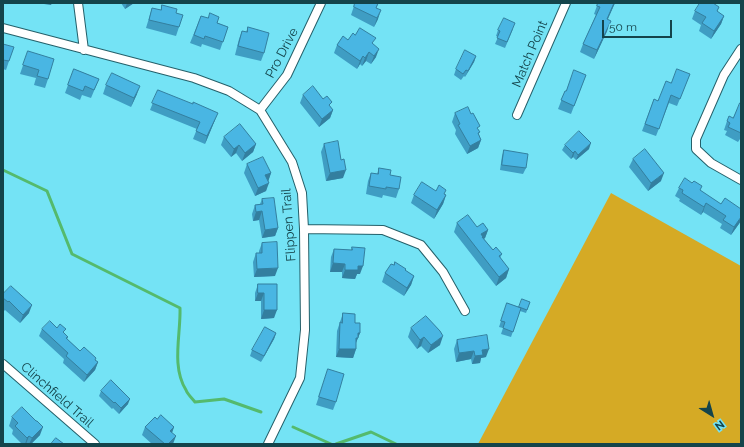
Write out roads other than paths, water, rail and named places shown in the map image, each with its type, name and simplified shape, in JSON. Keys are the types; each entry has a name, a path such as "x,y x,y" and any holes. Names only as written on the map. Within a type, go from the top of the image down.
{"street":[{"path":"78,3 84,50"},
{"name":"Pro Drive","path":"260,110 287,75 321,3"},
{"name":"Match Point","path":"517,115 566,3"},
{"name":"Flippen Trail","path":"3,28 194,78 229,91 260,110 292,162 302,193 304,229 305,330 300,378 268,444"},
{"path":"741,49 724,75 696,138 696,149 711,163 741,180"},
{"path":"304,229 383,230 421,245 443,272 465,311"},
{"name":"Clinchfield Trail","path":"3,364 95,444"}],"waterway":[{"path":"3,170 47,191 72,254 180,308 178,350 179,371 181,381 195,402 224,399 261,412"},
{"path":"293,427 331,444"},
{"path":"336,444 371,432 396,444"}]}
